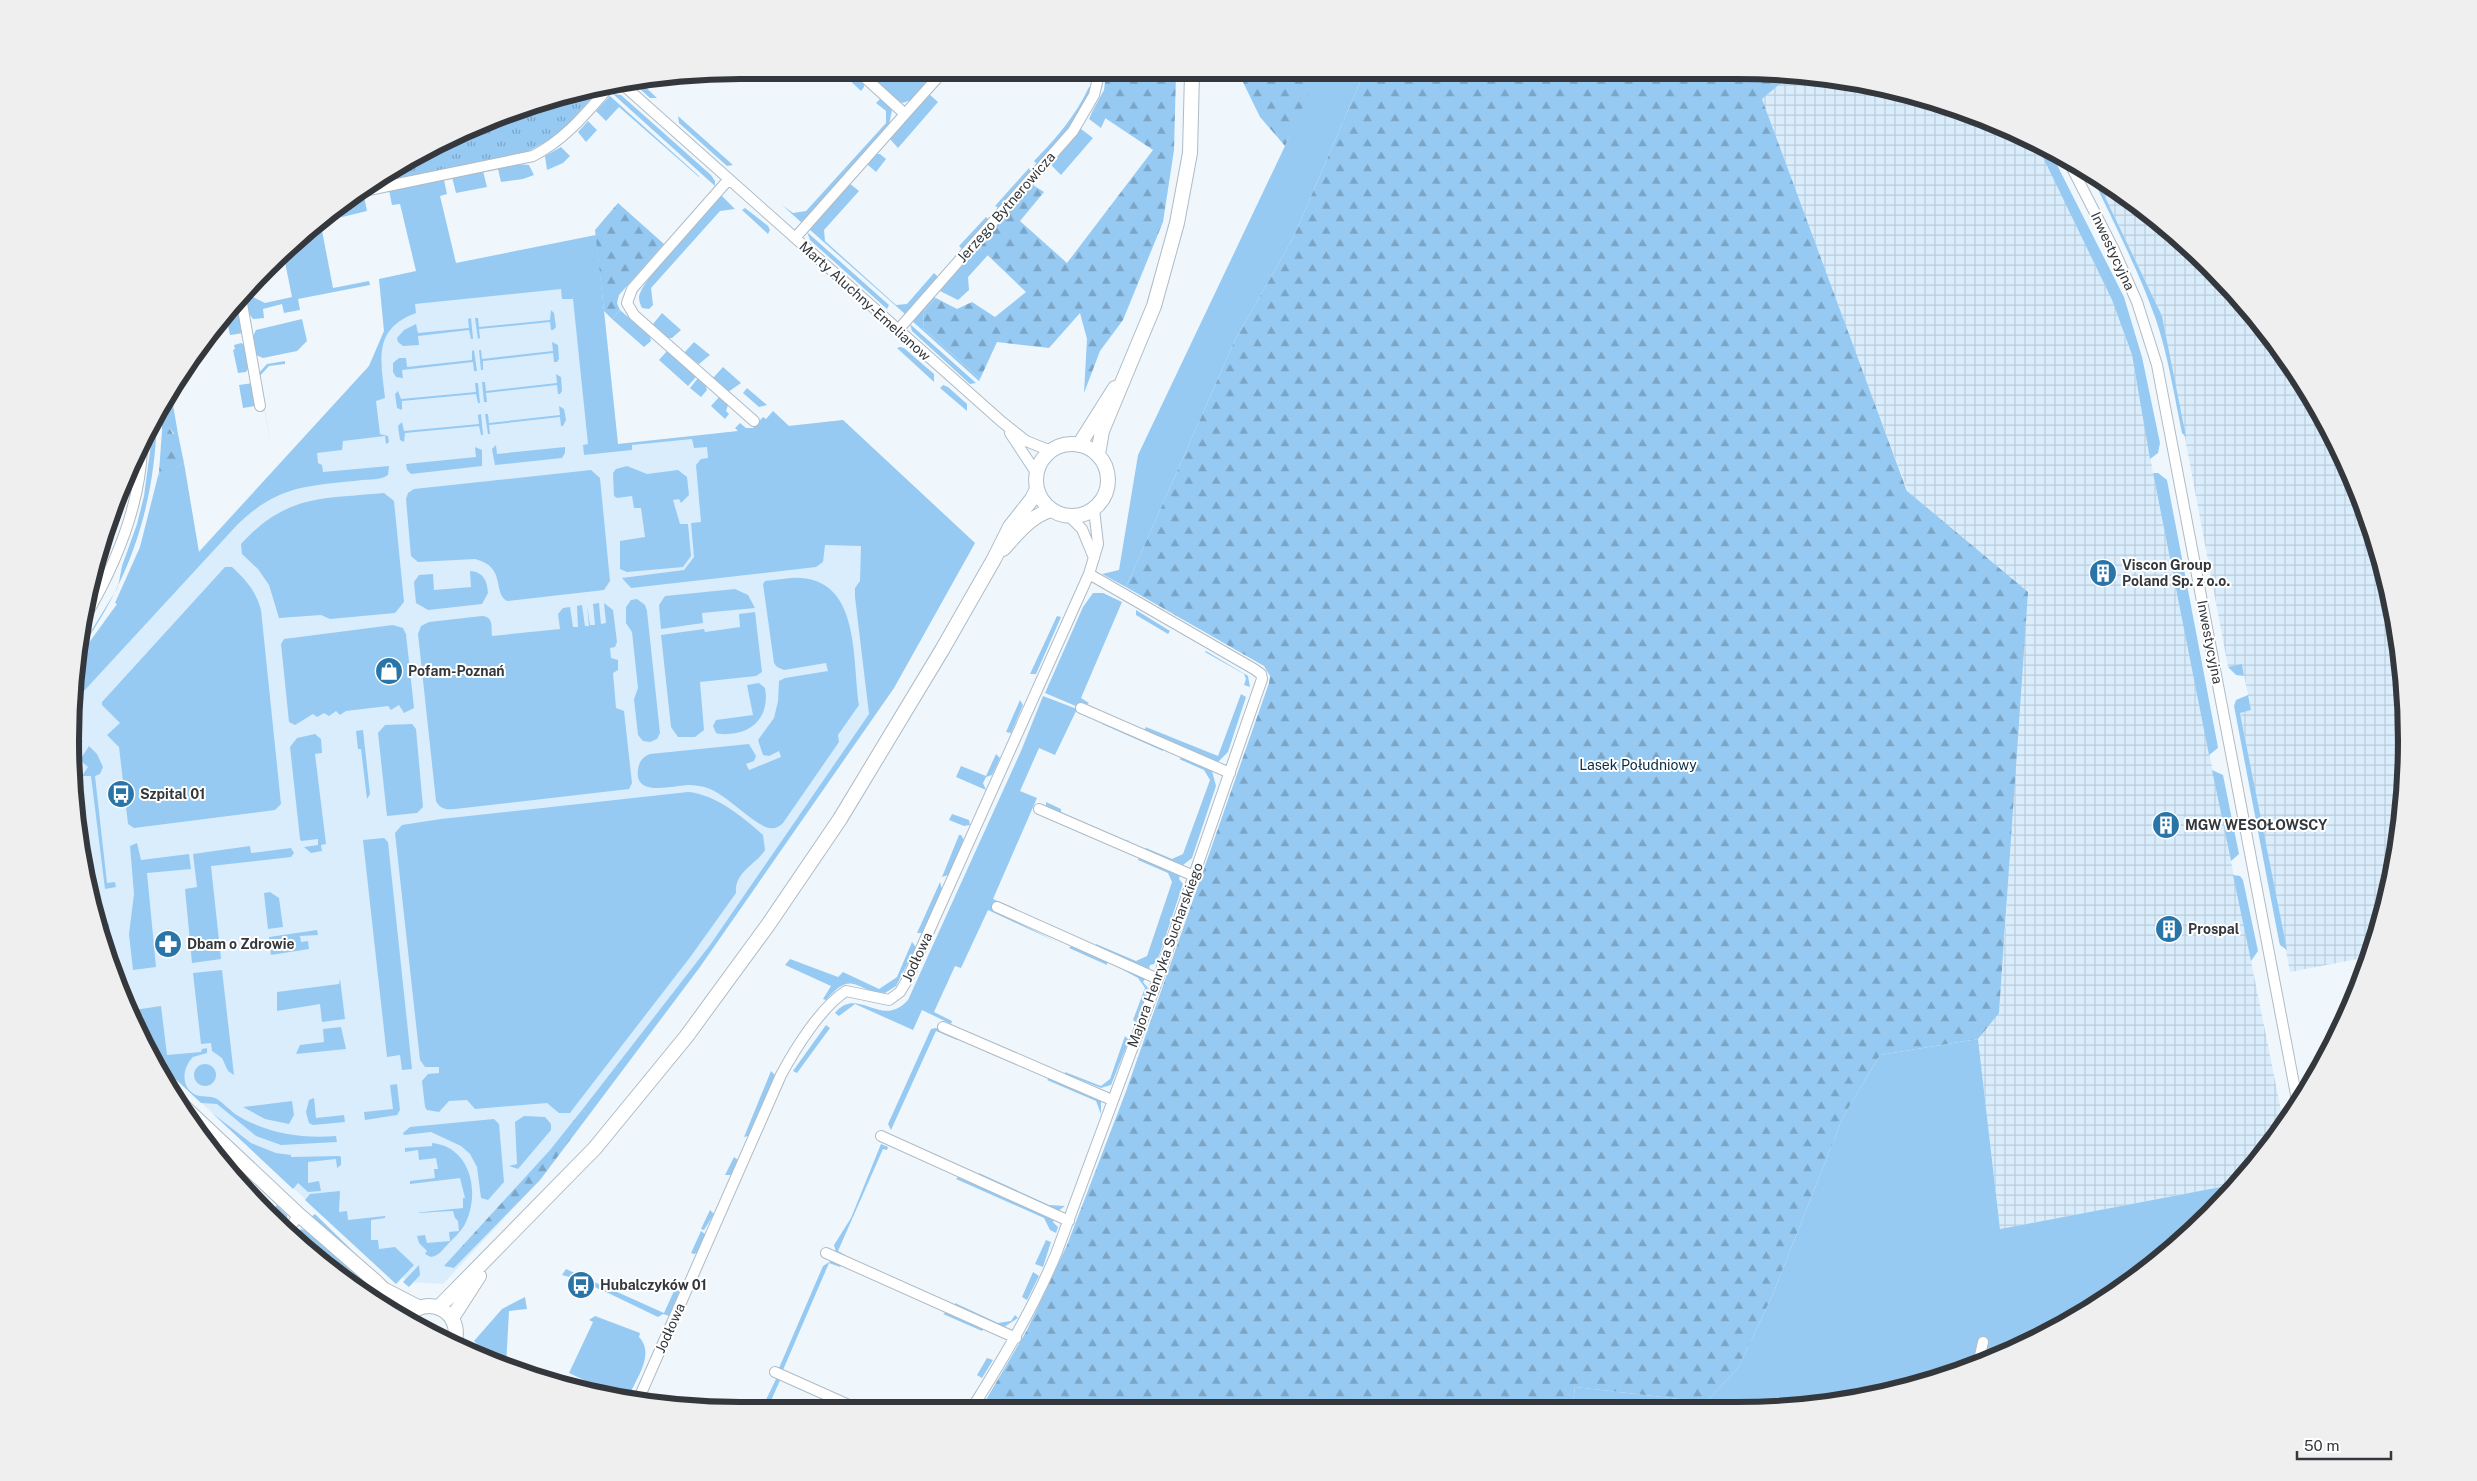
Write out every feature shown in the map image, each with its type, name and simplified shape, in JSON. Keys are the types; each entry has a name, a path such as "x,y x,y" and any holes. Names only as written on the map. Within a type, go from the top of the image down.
{"main road":[{"path":"1098,454 1102,431 1114,408 1125,373 1154,306 1177,223 1190,154 1192,79"},
{"path":"1079,445 1125,373"},
{"path":"1070,444 1079,445 1098,454 1105,464 1108,488 1103,500 1094,509 1085,514 1069,516 1052,510 1039,496 1037,474 1041,463 1051,451 1070,444"},
{"path":"439,1307 493,1254 594,1148 686,1036 768,925 840,819 994,559 1010,527 1032,499 1037,489"},
{"path":"994,559 1028,523 1044,512 1052,510"},
{"path":"200,1122 299,1215 384,1290 418,1308"},
{"path":"452,1318 493,1254"},
{"path":"384,1290 392,1303"},
{"path":"410,1314 418,1308 431,1305 439,1307 452,1318 456,1328 455,1337"}],"street":[{"path":"866,79 905,114"},
{"path":"795,238 936,79"},
{"name":"Jerzego Bytnerowicza","path":"898,330 1073,130 1094,95 1098,79"},
{"name":"Marty Aluchny-Emelianow","path":"627,88 1002,422 1026,441 1051,451"},
{"path":"375,189 533,156 558,141 571,130 605,92"},
{"name":"Inwestycyjna","path":"2073,171 2125,276 2157,366 2296,1094"},
{"path":"729,179 632,289 627,303 634,315 754,421"},
{"path":"242,305 260,406"},
{"name":"Marty Aluchny-Emelianow","path":"1002,422 1037,474"},
{"path":"93,604 118,552 138,486 141,461"},
{"name":"Jodłowa","path":"640,1395 781,1075 796,1050 830,1005 846,991 889,1000 900,992 907,980 1089,574 1098,544 1094,509"},
{"path":"1069,516 1082,529 1094,558"},
{"name":"Majora Henryka Sucharskiego","path":"976,1402 1016,1338 1041,1291 1158,979 1254,706 1261,674 1089,574"},
{"path":"1081,708 1230,773"},
{"path":"1039,808 1194,876"},
{"path":"997,907 1158,979"},
{"path":"943,1027 1112,1100"},
{"path":"881,1136 1068,1221"},
{"path":"291,1226 299,1215"},
{"path":"826,1253 1016,1338"},
{"path":"1980,1356 1984,1342"},
{"path":"775,1372 842,1402"}],"shaded area":[{"path":"1784,80 1866,91 1908,101 1949,114 1990,129 2042,154 2112,300 2132,355 2153,473 2282,1115 2262,1143 2225,1186 2000,1229 1978,1039 1999,1012 2007,905 1909,494 1828,282 1762,99"},
{"path":"2101,188 2139,215 2173,243 2234,304 2262,338 2310,410 2348,487 2363,528 2394,661 2398,740 2397,784 2386,870 2376,912 2361,958 2290,972 2240,712 2251,710 2242,665 2228,667 2162,316"},
{"path":"596,235 618,444 843,420 975,543 894,688 589,1115 540,1180 443,1284 408,1282 325,1204 318,1211 167,1071 129,994 101,912 91,870 80,784 79,740 82,679 369,366 384,331 379,279"}],"green space":[{"path":"848,79 858,79 864,84 861,91"},
{"path":"872,79 930,79 913,99 903,103 896,100"},
{"path":"1105,79 1176,79 1174,150 1163,222 1123,320 1100,351 1084,393 1087,339 1080,313 1049,348 997,342 980,379 923,328 924,311 936,298 957,309 972,302 995,317 1026,292 978,246 1033,185 1044,192 1020,221 1067,263 1153,150 1093,110 1104,90"},
{"path":"1241,79 1316,79 1285,146 1260,117"},
{"path":"1314,79 1361,79 1293,238 1235,340 1126,587 1102,574 1119,570 1138,455 1285,146"},
{"name":"Lasek Południowy","path":"1361,79 1784,80 1762,99 1907,491 2028,592 1999,1013 1978,1039 1880,1055 1843,1117 1773,1294 1739,1367 1706,1402 1575,1387 1573,1402 985,1402 1027,1330 1067,1245 1125,1094 1269,683 1270,676 1264,666 1126,587 1235,340 1293,238"},
{"path":"644,86 657,98 650,98 637,87"},
{"path":"1089,87 1093,89 1068,132 1037,164 1034,161 1064,127 1078,108"},
{"path":"613,94 621,95 711,175 715,181 715,186"},
{"path":"929,94 938,102 898,148 890,139"},
{"path":"595,95 558,135 529,151 504,159 387,181 448,147 487,129 569,101"},
{"path":"610,96 699,177 619,107 606,121 596,111"},
{"path":"881,98 892,110 889,125 802,223 782,205 793,213 806,211 886,123 886,111 876,103"},
{"path":"1093,110 1106,117 1101,128 1089,119"},
{"path":"678,116 733,165 727,166 679,123"},
{"path":"588,121 597,130 586,142 578,132"},
{"path":"1081,129 1093,138 1061,175 1051,165"},
{"path":"561,147 570,156 563,163 547,170 545,156"},
{"path":"2041,153 2055,161 2124,297 2142,357 2160,443 2158,453 2150,459 2132,355 2112,300"},
{"path":"876,154 880,154 886,159 876,172 868,165 869,161"},
{"path":"515,164 529,165 534,175 523,179 501,182 498,169"},
{"path":"1029,168 1031,173 999,208 995,206"},
{"path":"483,171 487,187 456,193 452,177"},
{"path":"444,180 447,194 440,196 456,263 596,235 618,444 738,431 735,428 740,423 746,428 753,428 763,417 766,419 773,411 789,426 843,420 975,543 894,688 700,967 589,1115 582,1110 710,945 869,714 855,597 855,588 860,581 861,546 825,545 823,562 816,567 631,588 622,578 684,570 694,557 691,523 701,522 696,465 701,459 708,458 707,447 694,448 692,439 632,445 632,450 584,455 583,445 588,444 573,299 562,299 561,289 415,304 416,313 392,328 382,348 381,359 385,398 376,401 380,434 388,436 389,442 386,444 385,436 343,441 342,450 317,453 318,463 322,465 323,472 389,466 388,475 376,479 292,490 266,502 252,512 238,524 80,695 85,648 117,604 115,603 140,547 159,472 160,477 184,463 199,552 369,366 384,331 379,279 416,271 400,204 392,205 389,190"},
{"path":"849,183 859,191 824,230 825,241 896,305 907,304 934,273 938,277 905,314 809,229"},
{"path":"2096,185 2101,188 2162,316 2186,437 2182,433 2160,331 2133,262"},
{"path":"721,195 735,209 720,211 651,288 653,305 649,309 642,308 639,297 651,276"},
{"path":"364,196 367,211 334,219 338,215"},
{"path":"618,203 664,244 619,295 617,303 620,310 612,319 604,311 595,230"},
{"path":"745,208 768,226 770,230 768,234 742,210"},
{"path":"986,217 989,220 962,249 959,246"},
{"path":"322,228 333,288 369,281 370,285 298,299 300,310 284,313 282,304 263,309 264,318 253,319 247,311 246,301 251,296 265,303 292,297 285,261"},
{"path":"807,232 889,305 887,309 810,240"},
{"path":"978,246 988,255 968,277 969,290 958,300 940,291"},
{"path":"933,297 936,298 924,311 923,328 980,379 979,381 911,320"},
{"path":"239,309 244,333 230,335 228,323"},
{"path":"551,310 554,313 556,327 553,330 551,330 550,322 479,329 480,338 478,339 475,318 478,318 479,327 550,320"},
{"path":"620,310 650,336 651,341 644,347 612,319"},
{"path":"662,313 681,330 672,338 667,338 653,324"},
{"path":"471,318 473,339 471,339 469,330 418,336 419,345 403,346 398,342 397,338 404,330 416,324 418,333 469,328 468,319"},
{"path":"302,319 307,341 297,351 263,358 254,354 252,338 256,330"},
{"path":"910,324 976,383 970,384 912,331"},
{"path":"552,342 558,345 559,359 557,362 554,362 553,353 483,361 483,370 481,370 479,350 481,350 482,359 553,351"},
{"path":"694,342 710,355 699,364 684,353"},
{"path":"241,343 245,345 249,367 246,372 238,373 233,350 235,349 234,345"},
{"path":"897,348 904,348 934,374 934,382"},
{"path":"474,350 477,371 474,371 473,362 402,370 403,378 396,377 393,372 393,363 399,358 406,358 407,367 472,360 472,351"},
{"path":"667,351 696,377 688,386 659,360"},
{"path":"285,361 285,364 269,366 259,377 271,445 258,374 267,364"},
{"path":"723,367 741,383 728,392 713,378"},
{"path":"556,374 561,377 562,391 560,394 558,394 557,385 486,393 487,402 484,402 482,382 485,382 486,391 557,383"},
{"path":"698,378 705,384 707,390 701,397 690,388"},
{"path":"253,383 255,406 243,408 239,385"},
{"path":"475,383 478,383 480,403 478,403 476,394 402,401 402,410 397,408 395,394 398,391 401,399 476,392"},
{"path":"943,385 948,387 967,404 967,411 940,388"},
{"path":"747,388 767,405 759,407 743,393"},
{"path":"719,397 728,405 726,411 729,414 725,419 711,406"},
{"path":"172,401 178,434 175,435 169,427 162,431 162,420"},
{"path":"559,406 564,409 566,420 563,426 561,426 560,417 489,425 490,434 488,434 485,414 488,414 489,423 560,415"},
{"path":"481,414 483,435 481,435 479,426 405,433 404,442 400,440 398,426 402,422 404,431 479,424 478,415"},
{"path":"167,426 173,434 178,434 184,463 160,478 162,431"},
{"path":"156,430 151,484 144,515 119,584 122,566 137,524 144,496 152,439"},
{"path":"496,445 497,454 565,447 565,453 562,458 495,465 492,449"},
{"path":"475,447 482,450 482,466 411,474 407,470 406,464 476,457"},
{"path":"627,466 647,474 678,470 687,477 689,495 681,503 679,499 673,500 680,524 688,524 691,556 683,567 627,572 620,569 620,541 645,537 641,508 634,508 632,496 617,498 614,496 613,473 616,469"},
{"path":"591,470 600,478 610,581 604,590 507,601 500,592 495,573 485,563 475,559 418,562 411,556 406,499 408,493 414,489"},
{"path":"2153,473 2158,473 2167,480 2218,748 2209,755"},
{"path":"384,493 394,501 404,602 395,613 330,619 321,615 279,618 269,585 258,569 242,554 241,544 258,528 290,507 306,502 342,496"},
{"path":"119,516 111,544 104,560"},
{"path":"2365,534 2386,611 2394,661"},
{"path":"225,567 232,567 246,581 253,591 261,610 281,804 275,810 134,828 128,824 119,747 107,735 120,723 102,705 102,702"},
{"path":"470,571 479,573 486,581 488,593 482,604 428,610 416,603 414,582 419,575 433,574 434,590 471,587"},
{"path":"791,578 814,580 830,589 841,604 849,622 853,643 859,705 838,735 839,742 783,823 773,828 763,826 725,798 705,787 688,785 654,788 640,782 638,775 639,765 643,758 650,754 749,744 756,756 754,761 746,764 749,770 781,757 779,751 769,756 763,755 758,740 774,718 778,701 779,681 785,678 828,671 826,663 784,670 777,667 774,663 763,584 765,581"},
{"path":"735,589 748,595 755,608 702,613 703,623 661,629 659,605 665,596"},
{"path":"1093,593 1103,593 1122,602 1081,698 1089,703 1086,705 1080,703 1078,707 1045,693 1083,607"},
{"path":"114,594 86,641 86,639"},
{"path":"637,599 645,605 647,611 660,733 657,739 650,742 643,741 638,735 634,699 638,688 632,632 626,623 626,607 631,600"},
{"path":"599,603 601,624 606,623 604,603 613,610 617,642 615,647 610,648 611,658 618,660 618,670 613,673 616,708 624,711 632,783 629,789 455,809 446,809 439,806 436,801 418,634 421,626 429,622 482,616 490,620 492,636 560,629 558,614 563,608 570,607 573,627 578,627 577,606 582,605 585,626 589,626 587,605 590,625 595,625 593,604"},
{"path":"1136,610 1170,631 1168,634 1136,615"},
{"path":"755,612 762,672 756,676 700,682 704,730 695,737 678,737 671,727 661,635 704,629 705,632 740,627 739,614"},
{"path":"1057,616 1061,617 1036,674 1030,674"},
{"path":"393,625 403,628 406,634 414,708 404,713 399,705 391,710 388,706 346,711 340,715 336,711 329,716 324,713 317,717 313,714 295,725 289,722 281,644 284,639"},
{"path":"1206,651 1248,676 1250,687 1244,685 1246,679 1244,674"},
{"path":"2242,664 2244,676 2236,675 2228,667"},
{"path":"759,683 765,688 766,696 764,711 756,723 744,731 736,733 716,733 713,726 716,720 753,715 747,685"},
{"path":"1241,694 1246,697 1228,752 1218,762 1144,730 1146,727 1218,756"},
{"path":"2248,695 2251,710 2240,713 2287,950 2280,945 2279,941 2234,706 2236,700"},
{"path":"1043,696 1077,709 1055,755 1039,748 1020,791 1037,798 993,899 1014,908 995,911 1059,943 988,910 961,968 955,966 934,1012 952,1021 951,1024 922,1010 913,1030 855,1004 839,1016 835,1013 852,1003 888,1011 898,1008 908,1000 1021,751"},
{"path":"1020,700 1023,705 1011,733 1006,732"},
{"path":"412,724 416,729 423,807 417,813 387,816 378,733 385,725"},
{"path":"1102,724 1163,749 1163,751"},
{"path":"363,730 370,794 367,799 361,749 358,749 356,731"},
{"path":"315,734 321,739 322,753 315,754 326,844 321,845 322,851 311,853 304,847 318,845 318,839 301,841 300,839 290,747 297,738"},
{"path":"79,738 83,741 79,746"},
{"path":"89,746 97,754 103,767 100,774 95,776 107,883 115,882 116,887 105,889 91,776 82,776 88,767 80,760"},
{"path":"996,754 1000,758 992,775 986,777 983,783 986,790 956,777 961,766 986,776"},
{"path":"1182,758 1212,771 1216,786 1192,858 1183,865 1144,851 1146,848 1172,859 1183,854 1210,780 1204,770 1179,759"},
{"path":"2212,770 2223,775 2239,854 2231,861"},
{"path":"688,792 708,797 738,814 763,835 765,850 742,874 736,886 736,893 691,956 570,1113 559,1113 547,1103 475,1109 467,1100 449,1101 439,1112 427,1110 422,1081 428,1074 439,1073 439,1067 425,1067 420,1060 395,833 402,825 441,819"},
{"path":"1046,802 1061,809 1061,812 1130,841 1127,842 1046,806"},
{"path":"952,814 969,820 970,825 964,826 949,820"},
{"path":"959,835 964,840 948,875 942,877"},
{"path":"384,838 388,842 412,1069 402,1070 400,1055 387,1057 363,840"},
{"path":"137,843 141,860 189,854 191,869 147,873 156,967 133,970 129,934 134,894 130,846"},
{"path":"250,846 251,853 291,848 294,853 291,857 211,866 221,959 192,963 185,889 197,887 193,854"},
{"path":"1139,858 1180,876 1179,879 1183,884 1159,956 1154,964 1150,965 1149,969 1096,947 1096,944 1136,961 1147,956 1172,882 1168,873 1138,860"},
{"path":"2233,875 2240,876 2243,880 2258,951 2251,961"},
{"path":"940,882 942,889 922,933 917,933"},
{"path":"270,892 279,898 283,927 268,929 264,893"},
{"path":"104,922 109,924 111,943"},
{"path":"317,930 318,935 300,936 301,942 308,941 309,949 271,955 269,937"},
{"path":"912,942 916,947 896,986 885,993 875,992 849,983 835,990 826,1000 823,999 831,986 785,965 790,959 838,977 843,972 879,989 897,977"},
{"path":"1071,946 1107,962 1107,965 1069,948"},
{"path":"1118,967 1143,977 1145,979 1143,982 1148,988 1136,1022 1133,1020 1145,988 1138,978"},
{"path":"222,970 234,1075 228,1071 222,1058 212,1051 211,1043 201,1044 193,973"},
{"path":"340,979 345,1019 322,1022 320,1004 277,1011 277,992 339,984"},
{"path":"161,1006 167,1055 201,1052 202,1049 207,1048 207,1053 193,1057 185,1071 185,1081 194,1094 217,1099 235,1114 259,1126 297,1135 336,1136 337,1142 281,1145 256,1136 217,1104 201,1103 167,1071 136,1010"},
{"path":"826,1025 830,1028 797,1073 793,1071"},
{"path":"341,1027 346,1049 296,1054 300,1045 324,1042 323,1029"},
{"path":"936,1028 957,1037 957,1040 936,1031 891,1130 888,1124 931,1029"},
{"path":"1125,1036 1129,1040 1111,1085 1101,1088 1065,1074 1065,1072 1101,1086 1110,1079"},
{"path":"1978,1039 2000,1229 2225,1186 2173,1238 2104,1291 2067,1314 1990,1352 1908,1380 1866,1390 1780,1401 1706,1402 1739,1367 1773,1294 1843,1117 1880,1055"},
{"path":"205,1064 213,1067 216,1075 213,1083 205,1086 197,1083 194,1075 197,1067"},
{"path":"771,1071 775,1075 748,1136 744,1137"},
{"path":"1049,1078 1101,1101 1101,1114 1096,1101 1047,1080"},
{"path":"397,1084 400,1110 397,1115 365,1120 364,1112 393,1109 390,1085"},
{"path":"314,1098 316,1118 344,1115 345,1122 313,1125 309,1123 306,1112 309,1100"},
{"path":"292,1101 294,1115 289,1124 265,1119 243,1107"},
{"path":"582,1110 589,1115 540,1180 454,1268 444,1266 550,1150"},
{"path":"212,1113 251,1143 276,1153 291,1155 291,1157 339,1156 341,1157 341,1165 337,1168 336,1159 308,1162 308,1183 319,1181 321,1191 308,1192 298,1183 293,1189"},
{"path":"524,1116 545,1117 551,1124 551,1130 518,1169 509,1166 517,1164 515,1122"},
{"path":"494,1119 499,1124 504,1182 488,1200 481,1198 477,1167 470,1154 461,1146 431,1132 404,1135 403,1133 410,1127"},
{"path":"432,1143 446,1146 456,1153 464,1163 472,1187 472,1201 464,1226 441,1252 431,1257 425,1254 427,1251 419,1243 417,1236 425,1235 427,1243 450,1241 449,1232 459,1231 458,1221 453,1211 413,1213 463,1208 463,1198 465,1198 460,1178 410,1184 410,1181 435,1178 434,1169 438,1169 436,1158 419,1160 418,1150 405,1152 405,1148 432,1146"},
{"path":"881,1144 888,1147 887,1150 883,1149 838,1251 845,1255 844,1257 836,1252 834,1245 851,1218"},
{"path":"224,1154 239,1168 238,1170"},
{"path":"734,1157 738,1160 731,1175 725,1175"},
{"path":"979,1173 1049,1205 1065,1206 1058,1211 979,1176"},
{"path":"958,1177 1054,1219 1053,1222 1058,1227 1056,1233 1050,1230 1044,1218 956,1179"},
{"path":"340,1191 339,1212 347,1211 348,1220 385,1216 385,1218 371,1220 371,1240 378,1240 379,1249 395,1247 414,1265 396,1284 305,1200 310,1194"},
{"path":"277,1205 287,1215 288,1221 274,1208"},
{"path":"710,1210 714,1214 704,1230 701,1229"},
{"path":"315,1214 368,1266 311,1217"},
{"path":"301,1229 308,1231 380,1291 378,1294 338,1266 298,1232"},
{"path":"701,1231 705,1234 697,1253 691,1253"},
{"path":"1046,1240 1051,1242 1043,1267 1035,1264"},
{"path":"831,1261 841,1265 840,1267 829,1263 783,1370 779,1368 823,1266"},
{"path":"419,1265 420,1275 409,1287 403,1282"},
{"path":"566,1269 603,1286 601,1290 580,1280 562,1275"},
{"path":"1033,1272 1039,1276 1027,1300 1022,1297"},
{"path":"679,1280 683,1283 669,1316 663,1314 658,1317 604,1291 606,1287 664,1313"},
{"path":"525,1297 527,1309 509,1311 506,1359 475,1347 477,1344 474,1341 502,1309"},
{"path":"955,1303 998,1323 1011,1321 1015,1315 1018,1318 1004,1327 955,1305"},
{"path":"946,1312 983,1329 982,1331 943,1314"},
{"path":"595,1316 640,1333 639,1337 645,1351 645,1358 630,1393 600,1387 569,1373 593,1322 589,1320"},
{"path":"987,1358 993,1360 982,1378 977,1375"},
{"path":"777,1377 781,1378 770,1402 765,1402"},
{"path":"1575,1387 1706,1402 1573,1402"}],"place":[{"name":"Viscon Group Poland Sp. z o.o.","path":"2103,573"},
{"name":"Pofam-Poznań","path":"389,671"},
{"name":"Szpital 01","path":"121,794"},
{"name":"MGW WESOŁOWSCY","path":"2166,825"},
{"name":"Prospal","path":"2169,929"},
{"name":"Dbam o Zdrowie","path":"168,944"},
{"name":"Hubalczyków 01","path":"581,1285"}]}
